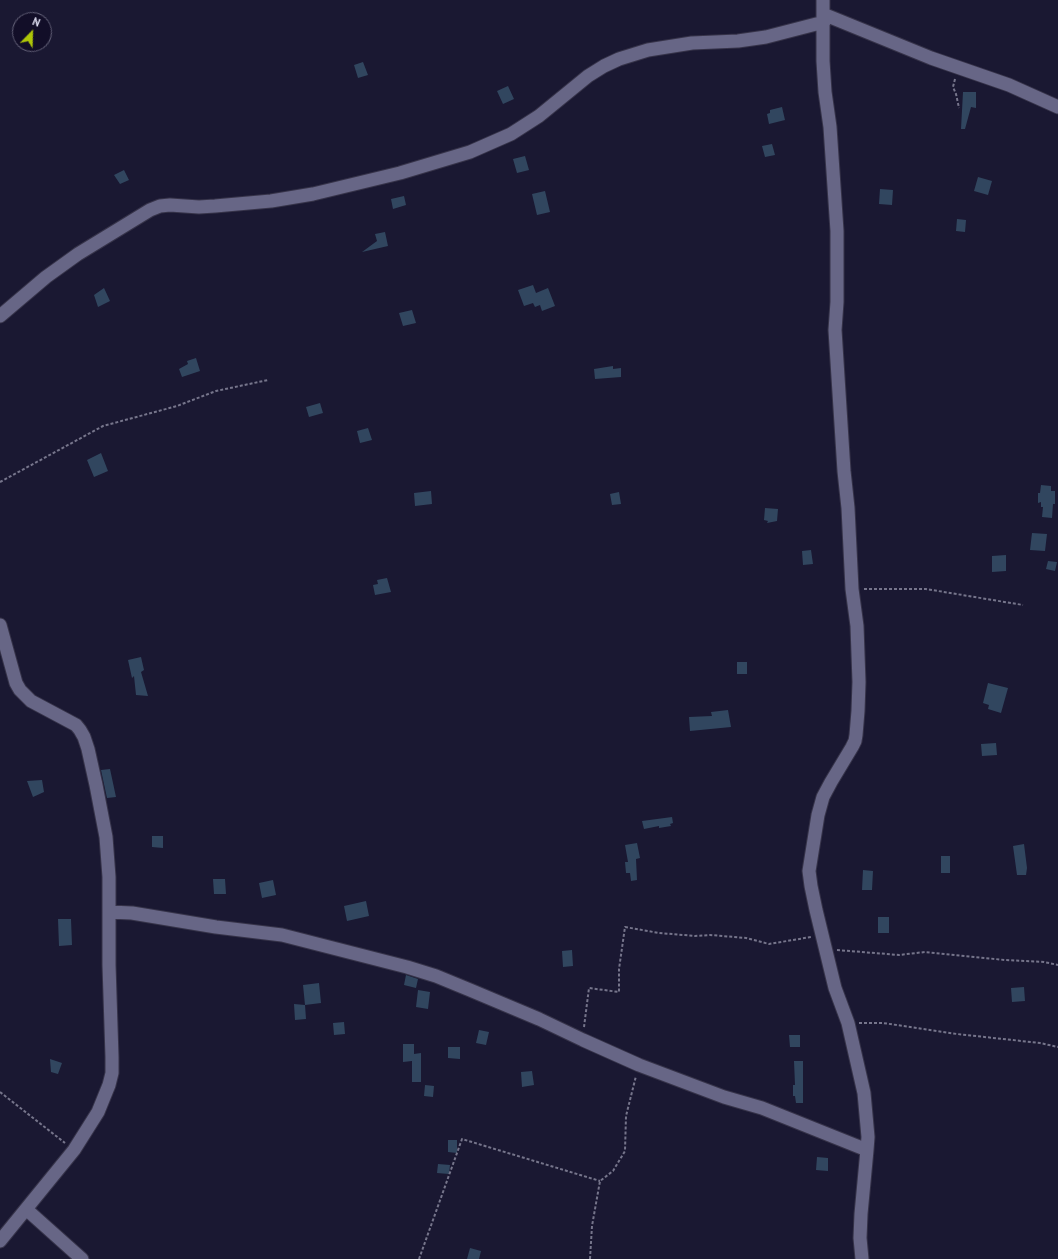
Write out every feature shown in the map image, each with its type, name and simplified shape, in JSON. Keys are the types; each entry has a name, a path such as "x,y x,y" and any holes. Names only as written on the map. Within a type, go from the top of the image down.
{"street":[{"path":"823,0 823,61 825,92 830,127 837,231 837,302 835,330 844,471 848,508 852,589 857,626 859,682 856,734 852,747 823,797 818,815 809,871 811,886 835,988 848,1022 864,1093 868,1150 862,1191 860,1238 862,1259"},
{"path":"0,316 46,277 78,254 150,210 160,206 170,205 199,207 215,206 270,201 313,194 414,169 470,152 510,134 539,116 588,76 604,66 619,59 648,50 692,43 738,41 766,37 824,18 1009,85 1058,107"},
{"path":"0,625 16,683 20,690 31,701 76,725 84,737 96,785 106,837 109,877 109,965 112,1057 112,1073 105,1098 98,1112 74,1150 0,1241"},
{"path":"109,912 132,913 216,927 282,935 407,967 436,976 539,1019 639,1065 724,1097 762,1108 868,1150"},
{"path":"26,1209 82,1259"}],"path":[{"path":"959,108 953,86 954,80 962,68"},
{"path":"0,482 103,426 177,406 216,391 268,380"},
{"path":"852,589 926,589 1023,605"},
{"path":"583,1040 589,988 619,992 619,969 626,926 658,933 746,938 769,944 823,935"},
{"path":"826,949 899,955 925,952 1005,960 1044,962 1058,965"},
{"path":"848,1022 883,1023 957,1034 1040,1043 1058,1047"},
{"path":"590,1259 592,1226 600,1181 613,1172 626,1151 626,1116 639,1065"},
{"path":"0,1092 74,1150"},
{"path":"419,1259 462,1139 600,1181"}],"building":[{"path":"363,62 368,75 358,78 354,65"},
{"path":"508,86 514,99 503,104 497,91"},
{"path":"963,92 976,92 976,108 971,107 965,129 961,129"},
{"path":"782,107 785,120 769,124 767,114 770,113 770,110"},
{"path":"772,144 775,155 765,157 762,146"},
{"path":"525,156 529,170 517,173 513,159"},
{"path":"124,170 129,180 120,184 114,175"},
{"path":"978,177 992,181 988,195 974,191"},
{"path":"880,189 893,190 892,205 879,204"},
{"path":"545,191 550,212 537,215 532,194"},
{"path":"404,196 406,205 393,209 391,199"},
{"path":"957,219 966,220 965,232 956,231"},
{"path":"385,232 388,246 362,252 377,241 375,234"},
{"path":"533,285 536,293 548,288 555,306 542,311 540,305 535,307 533,303 524,306 518,290"},
{"path":"104,288 110,301 98,307 94,295"},
{"path":"412,310 416,323 403,326 399,313"},
{"path":"196,358 200,371 182,377 179,369 188,364 187,361"},
{"path":"613,366 613,369 621,368 621,377 595,379 594,369"},
{"path":"320,403 323,413 309,417 306,407"},
{"path":"368,428 372,440 360,443 357,431"},
{"path":"101,453 108,471 94,477 87,460"},
{"path":"1041,485 1051,486 1051,491 1055,491 1055,504 1053,504 1052,518 1042,517 1043,507 1041,507 1041,502 1038,503 1038,493 1040,493"},
{"path":"431,491 432,504 415,506 414,493"},
{"path":"619,492 621,504 612,505 610,494"},
{"path":"765,508 778,509 777,521 767,523 768,521 764,520"},
{"path":"1032,533 1047,534 1045,551 1030,550"},
{"path":"811,550 813,564 803,565 802,551"},
{"path":"1006,555 1006,571 992,572 992,556"},
{"path":"1048,561 1057,562 1055,571 1046,569"},
{"path":"387,578 391,592 375,595 373,585 378,584 377,580"},
{"path":"141,657 144,670 141,672 148,696 136,695 134,676 132,678 128,660"},
{"path":"737,662 747,662 747,674 737,674"},
{"path":"988,683 1008,688 1001,713 988,709 989,705 983,703"},
{"path":"728,710 731,727 690,731 689,717 712,716 711,712"},
{"path":"996,743 997,755 982,756 981,744"},
{"path":"110,769 116,797 107,798 101,770"},
{"path":"42,780 44,792 33,797 27,781"},
{"path":"672,817 673,823 670,824 671,826 659,828 659,826 644,829 642,821"},
{"path":"152,836 163,836 163,848 152,847"},
{"path":"637,843 640,858 636,859 637,880 631,881 630,873 626,873 625,862 628,862 625,845"},
{"path":"1024,844 1027,868 1026,875 1017,875 1013,846"},
{"path":"941,856 950,856 950,873 941,873"},
{"path":"863,870 873,871 872,890 862,890"},
{"path":"213,879 225,879 226,894 214,894"},
{"path":"273,880 276,895 262,898 259,883"},
{"path":"366,901 369,916 347,921 344,906"},
{"path":"878,917 889,917 889,933 878,933"},
{"path":"58,919 71,919 72,945 59,946"},
{"path":"572,950 573,966 563,967 562,951"},
{"path":"406,975 418,979 416,988 404,985"},
{"path":"319,983 321,1003 305,1005 303,985"},
{"path":"1024,987 1025,1001 1012,1002 1011,988"},
{"path":"418,990 430,992 428,1009 416,1007"},
{"path":"294,1004 305,1005 306,1019 295,1020"},
{"path":"344,1022 345,1034 334,1035 333,1023"},
{"path":"479,1030 489,1032 486,1045 476,1043"},
{"path":"789,1035 800,1035 800,1047 790,1047"},
{"path":"403,1044 414,1044 414,1054 421,1053 421,1082 412,1082 412,1061 403,1062"},
{"path":"448,1047 460,1047 460,1059 448,1058"},
{"path":"50,1059 62,1063 58,1074 51,1072"},
{"path":"794,1061 803,1061 803,1103 796,1103 795,1096 793,1096 793,1085 795,1085"},
{"path":"532,1071 534,1085 522,1087 521,1072"},
{"path":"425,1085 434,1086 433,1097 424,1096"},
{"path":"448,1140 457,1140 457,1153 448,1152"},
{"path":"817,1157 828,1158 828,1171 816,1170"},
{"path":"438,1164 450,1165 449,1174 437,1173"},
{"path":"470,1248 481,1251 479,1259 467,1259"}]}
